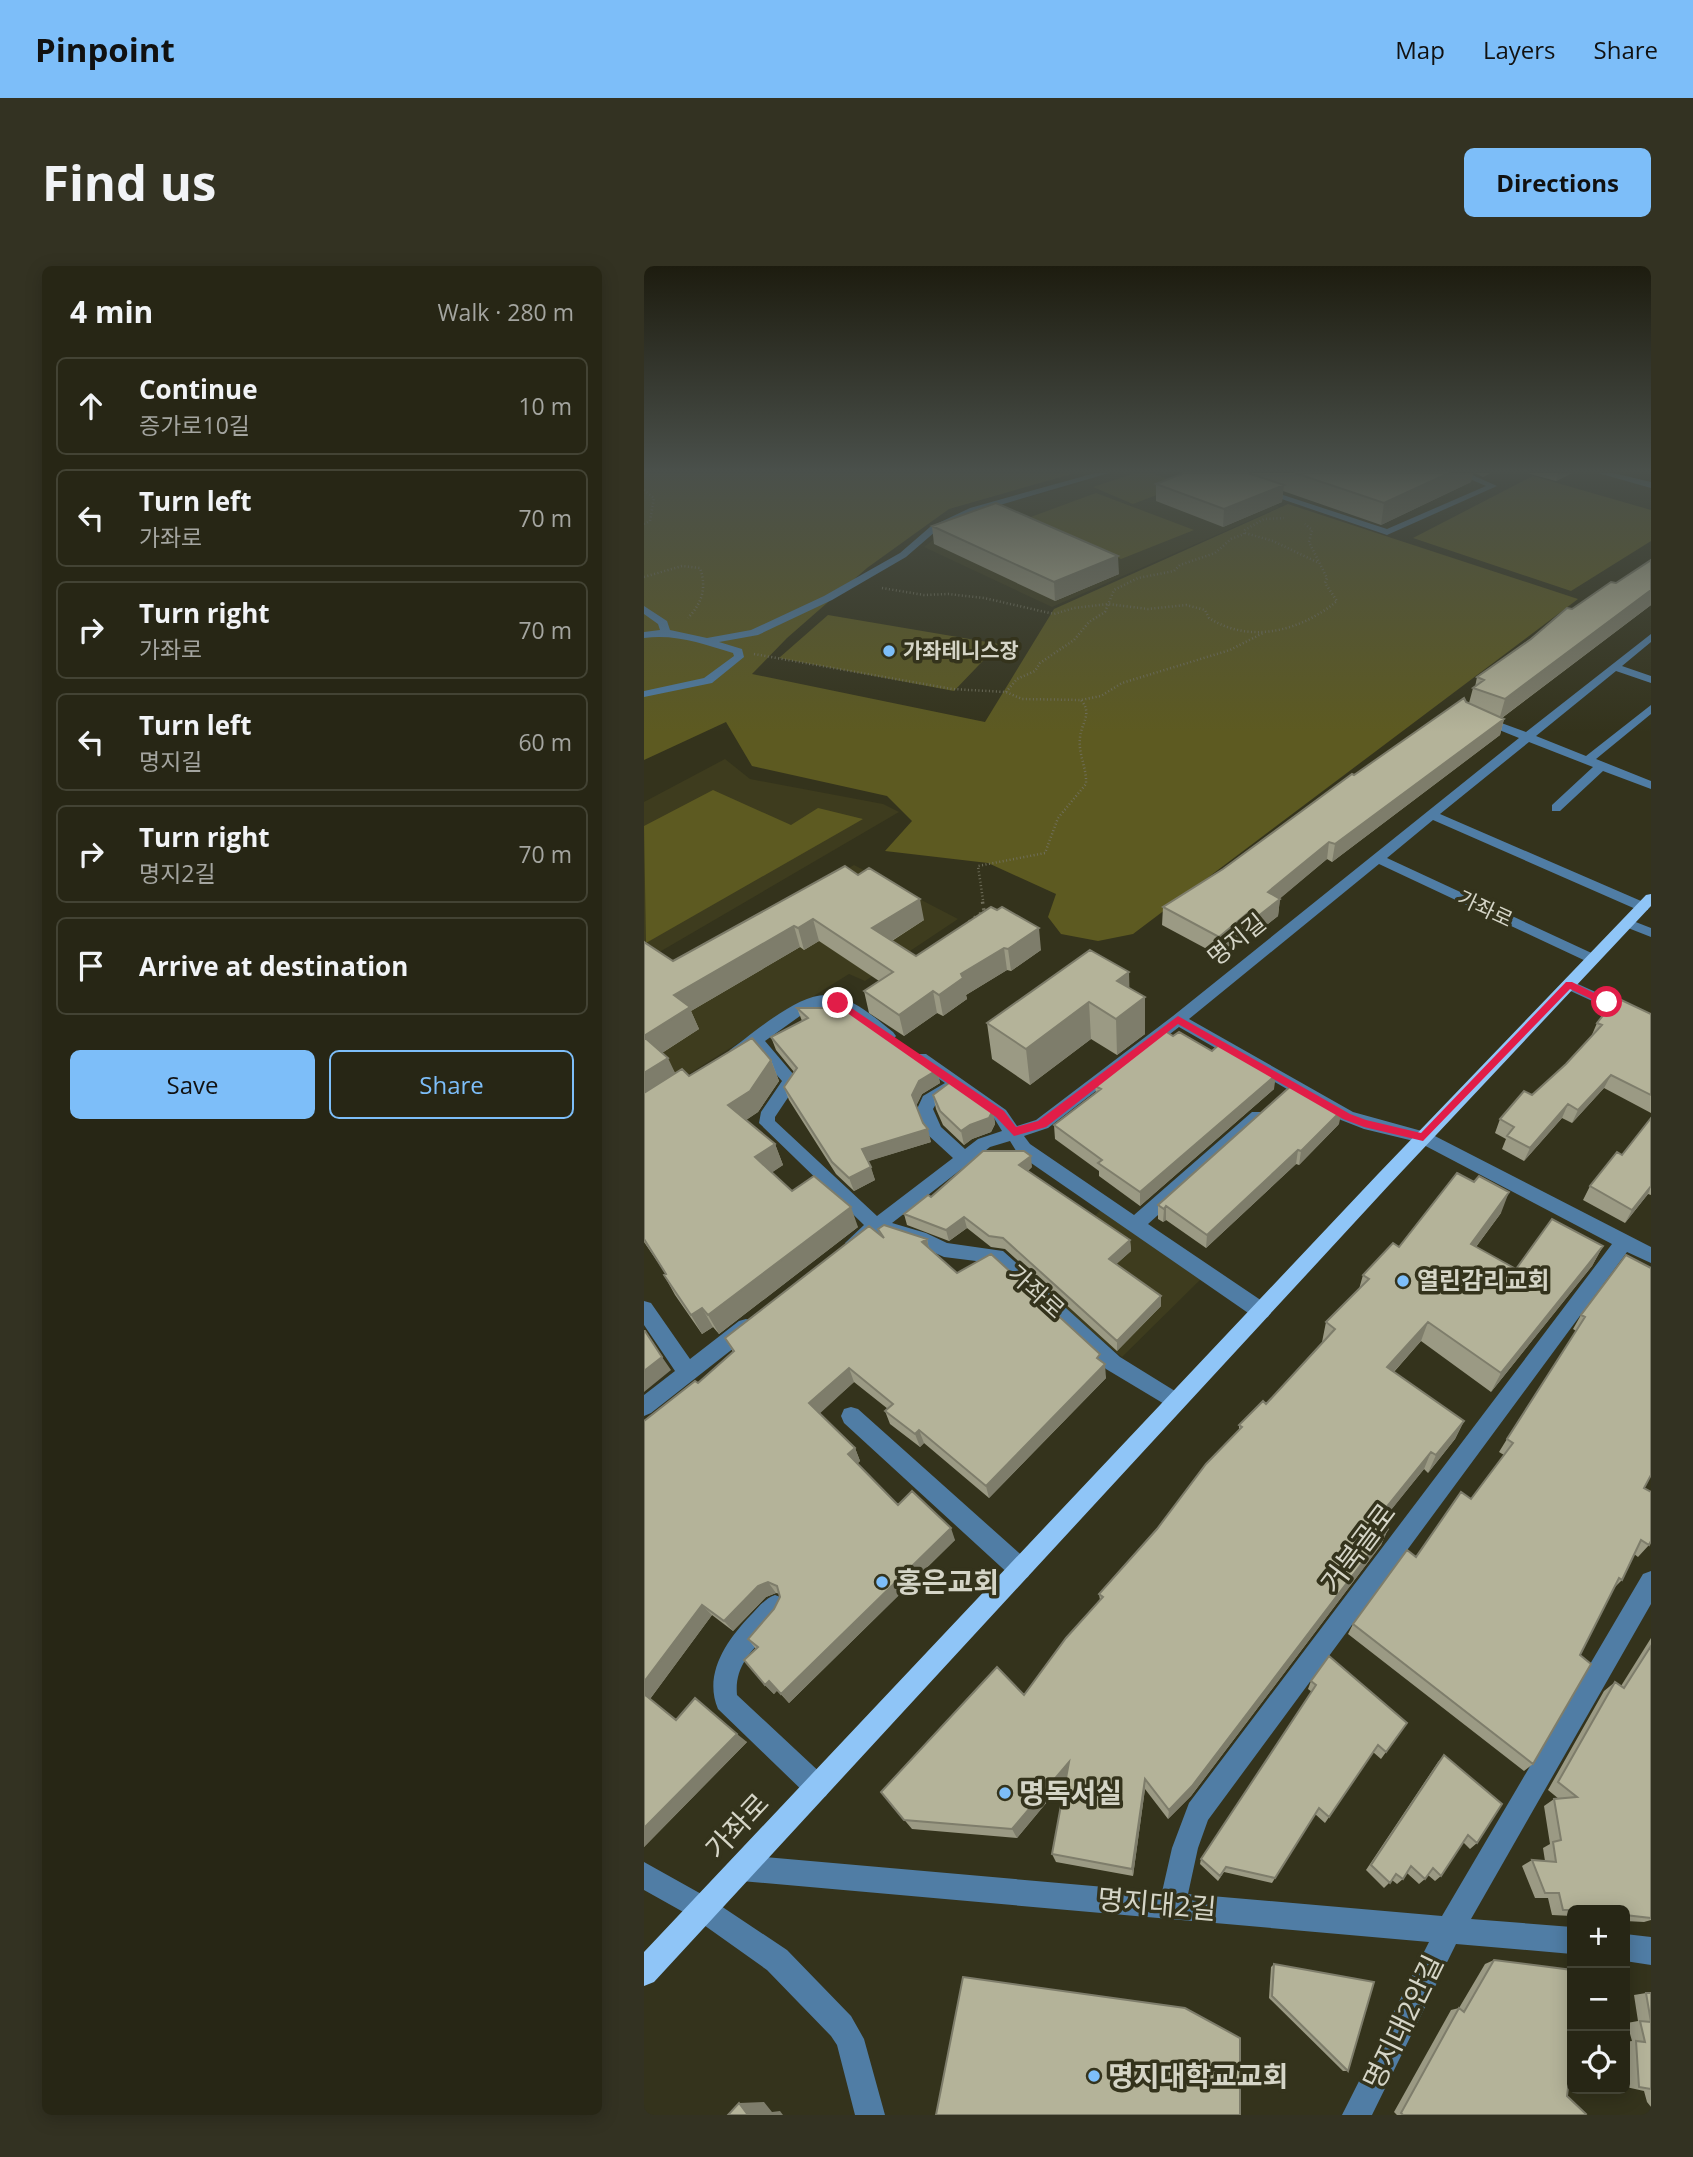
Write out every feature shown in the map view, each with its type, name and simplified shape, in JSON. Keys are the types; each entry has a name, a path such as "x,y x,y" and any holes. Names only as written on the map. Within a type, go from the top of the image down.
{"main road":[{"name":"가좌로","path":"644,1972 1423,1137 1647,903"}],"street":[{"path":"707,641 754,633 895,559"},
{"path":"644,609 663,623 665,630"},
{"path":"644,635 665,630 738,651 739,657 708,681 644,694"},
{"name":"명지길","path":"845,1250 984,1143 1042,1124 1178,1020 1651,637"},
{"path":"1614,667 1651,680"},
{"path":"1588,760 1651,708"},
{"path":"1467,714 1651,785"},
{"path":"1556,808 1601,766"},
{"name":"가좌로","path":"1431,815 1647,903"},
{"name":"가좌로","path":"1377,859 1593,959"},
{"path":"1628,923 1651,933"},
{"path":"1569,985 1651,1023"},
{"path":"722,1062 808,1005 831,1001 851,1010 1000,1114 1024,1149 1261,1311"},
{"path":"1178,1020 1282,1095 1364,1124 1423,1137 1651,1256"},
{"path":"756,1041 791,1081 767,1116 767,1123 876,1226"},
{"path":"956,1084 925,1105 934,1131 964,1158"},
{"path":"1135,1225 1282,1095"},
{"name":"가좌로","path":"876,1226 920,1238 944,1250 980,1252 996,1256 1113,1363 1176,1402"},
{"name":"거북골로","path":"1172,1905 1185,1848 1198,1812 1624,1242"},
{"path":"644,1309 688,1373"},
{"path":"644,1407 761,1316"},
{"path":"851,1416 1020,1569"},
{"path":"1450,1930 1651,1582"},
{"path":"775,1606 730,1657 724,1676 726,1701 817,1787"},
{"name":"명지대2길","path":"741,1868 1567,1941"},
{"path":"644,1875 704,1909 777,1960 846,2032 870,2115"},
{"name":"명지대2안길","path":"1360,2114 1450,1930"},
{"path":"1630,1949 1651,1951"}],"path":[{"path":"1006,692 1017,679 1035,671 1040,663 1074,640 1089,622 1105,612 1114,590 1138,578 1174,571 1180,565 1197,559"},
{"path":"853,583 924,595 948,594 984,598 1054,614 1074,608 1108,604 1149,609 1192,605 1205,610 1205,615 1216,622 1264,633 1282,632 1327,611 1337,601 1329,593 1330,587 1325,583 1327,578 1318,562 1313,559"},
{"path":"644,577 682,566 700,568 704,577 702,602 690,617 665,630"},
{"path":"738,651 952,689 1006,692 1022,699 1081,700 1101,696 1122,682 1164,673 1230,650 1264,633"},
{"path":"962,927 984,911 978,866 1045,853 1058,818 1086,784 1079,730 1087,718 1086,706 1081,700"}],"shaded area":[{"path":"644,559 879,559 787,638 752,674 985,722 1054,609 1165,559 1457,559 1578,599 1133,934 1098,941 1061,934 1048,917 1056,894 988,863 885,851 912,821 887,796 752,766 726,722 644,760"},
{"path":"950,559 1161,559 1052,607"},
{"path":"1476,559 1622,559 1571,591"},
{"name":"가좌테니스장","path":"828,615 999,644 954,691 779,658"},
{"path":"725,759 750,779 883,804 899,812 644,961 644,802"},
{"path":"713,790 791,825 818,808 863,819 646,943 644,826"},
{"path":"854,865 958,919 865,981 849,974 644,1102 644,984"},
{"path":"1101,1210 1202,1278 1122,1357 1029,1279"}],"building":[{"path":"1005,559 1110,559 1054,582"},
{"path":"1651,560 1651,590 1505,699 1473,688 1484,680 1477,677 1531,639 1567,608 1572,609 1611,582 1616,583"},
{"path":"1464,698 1466,702 1504,719 1335,844 1329,842 1268,892 1280,899 1257,917 1249,912 1219,937 1163,907 1223,869 1352,774"},
{"path":"845,866 858,875 869,868 920,899 872,928 916,956 991,907 997,910 1002,907 1039,928 1008,949 1004,948 961,974 963,978 939,995 933,991 899,1015 864,991 893,972 813,919 798,928 794,926 674,995 690,1007 644,1036 644,942 673,961"},
{"path":"1090,950 1129,972 1117,981 1145,997 1116,1019 1089,1002 1026,1049 987,1023"},
{"path":"1617,998 1651,1014 1651,1095 1611,1075 1578,1110 1568,1104 1530,1148 1507,1136 1514,1127 1500,1119 1524,1091 1532,1095 1566,1064 1602,1025 1597,1023"},
{"path":"797,1008 848,1008 937,1070 919,1081 912,1095 928,1129 862,1149 871,1167 849,1178 832,1162 784,1087 797,1068 771,1037 808,1018"},
{"path":"1162,1029 1173,1036 1179,1032 1212,1051 1222,1042 1276,1075 1140,1192 1098,1163 1102,1160 1054,1125 1101,1089 1095,1086"},
{"path":"644,1037 668,1058 644,1073"},
{"path":"752,1038 771,1060 750,1091 728,1105 775,1144 755,1157 792,1191 814,1176 851,1207 708,1315 702,1308 691,1315 644,1239 644,1093 682,1069 689,1076"},
{"path":"953,1080 993,1110 989,1118 961,1131 940,1111 933,1095"},
{"path":"1292,1085 1342,1110 1301,1151 1298,1150 1207,1235 1166,1206 1164,1209 1158,1205"},
{"path":"1651,1118 1651,1186 1632,1210 1590,1186 1617,1152 1622,1155"},
{"path":"983,1151 1024,1151 1031,1156 1019,1165 1130,1240 1109,1259 1161,1296 1117,1341 1003,1238 989,1236 964,1217 946,1230 904,1214 928,1195 931,1197"},
{"path":"1457,1173 1474,1182 1479,1176 1509,1192 1471,1244 1516,1269 1552,1219 1603,1246 1501,1373 1428,1322 1387,1367 1464,1421 1436,1455 1431,1452 1377,1519 1388,1529 1192,1786 1169,1810 1145,1779 1132,1869 1052,1854 1069,1762 1012,1829 904,1820 881,1792 997,1667 1024,1695 1066,1638 1103,1597 1099,1594 1157,1529 1206,1464 1242,1427 1239,1425 1263,1401 1266,1404 1335,1329 1326,1322 1369,1279 1363,1275 1393,1243 1399,1247"},
{"path":"884,1225 927,1239 922,1242 957,1273 991,1254 1100,1354 1097,1358 1105,1364 986,1486 919,1430 915,1434 885,1411 893,1404 849,1368 809,1403 855,1448 848,1454 898,1505 912,1491 951,1528 781,1694 769,1681 765,1685 744,1660 758,1647 748,1639 774,1609 780,1597 777,1586 768,1582 758,1586 724,1621 702,1605 644,1682 644,1421 695,1381 698,1383 734,1351 725,1338 869,1226 884,1238 878,1229"},
{"path":"1626,1255 1651,1268 1651,1475 1644,1488 1651,1492 1651,1541 1649,1545 1641,1540 1622,1580 1619,1578 1580,1655 1591,1664 1533,1764 1353,1624 1407,1550 1416,1557 1461,1492 1471,1499 1513,1443 1507,1439 1585,1317 1581,1315"},
{"path":"644,1331 662,1357 644,1371"},
{"path":"1651,1646 1651,1918 1630,1916 1630,1905 1567,1905 1567,1910 1563,1910 1559,1893 1545,1893 1532,1860 1556,1862 1553,1842 1561,1840 1554,1799 1577,1797 1558,1782 1615,1682 1624,1688"},
{"path":"1329,1656 1407,1723 1386,1752 1378,1745 1329,1817 1319,1808 1275,1878 1226,1867 1220,1876 1201,1859 1316,1685 1311,1681"},
{"path":"644,1694 676,1720 695,1698 737,1734 644,1828"},
{"path":"1444,1755 1502,1804 1477,1843 1468,1835 1441,1876 1433,1868 1425,1879 1411,1866 1403,1879 1396,1874 1390,1883 1371,1865"},
{"path":"1494,1960 1567,1969 1567,2096 1586,2114 1403,2115 1401,2113 1459,2008 1464,2012"},
{"path":"1274,1964 1374,1982 1348,2071 1272,1996"},
{"name":"명지대학교교회","path":"963,1977 1185,2008 1240,2038 1240,2115 936,2115"},
{"path":"1646,1993 1651,1993 1651,2022"},
{"path":"1640,2021 1651,2022 1651,2089 1639,2087 1636,2041 1645,2042"},
{"path":"739,2103 748,2115 728,2115"}],"place":[{"name":"가좌테니스장","path":"889,651"},
{"name":"열린감리교회","path":"1403,1281"},
{"name":"홍은교회","path":"882,1582"},
{"name":"명독서실","path":"1005,1793"},
{"name":"명지대학교교회","path":"1094,2076"}],"route":[{"path":"838,1003 1000,1114 1014,1132 1042,1124 1178,1020 1347,1116 1364,1124 1423,1137 1569,985 1607,1002"}]}
